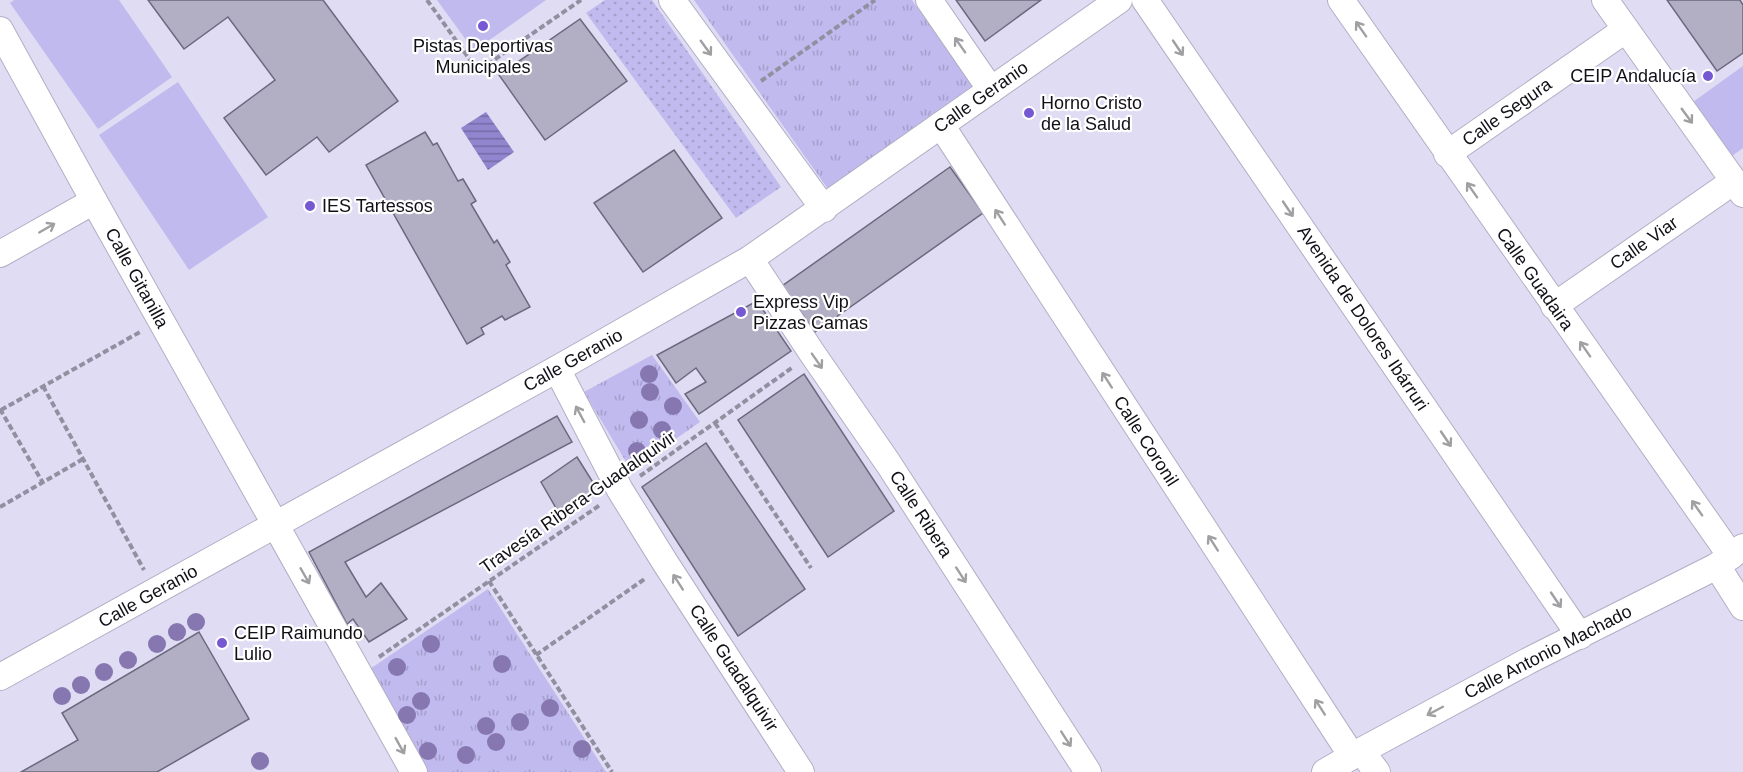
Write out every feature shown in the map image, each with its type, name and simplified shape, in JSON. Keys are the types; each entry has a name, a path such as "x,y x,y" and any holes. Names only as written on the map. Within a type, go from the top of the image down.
{"street":[{"path":"672,0 824,208"},
{"path":"929,0 991,90"},
{"name":"Calle Geranio","path":"0,677 750,260 1119,0"},
{"name":"Avenida de Dolores Ibárruri","path":"1145,0 1580,636"},
{"name":"Calle Guadaira","path":"1342,0 1447,154 1730,556 1743,607"},
{"path":"1605,0 1738,187"},
{"name":"Calle Gitanilla","path":"0,30 414,772"},
{"name":"Calle Segura","path":"1447,154 1625,30"},
{"name":"Calle Coronil","path":"941,125 1356,753 1377,772"},
{"name":"Calle Viar","path":"1554,306 1738,187"},
{"path":"0,254 94,201"},
{"name":"Calle Ribera","path":"750,260 888,463 1088,772"},
{"name":"Calle Guadalquivir","path":"557,369 621,490 666,564 801,772"},
{"name":"Calle Antonio Machado","path":"1325,772 1528,661 1580,636 1730,556"}],"path":[{"path":"427,0 478,71 581,0"},
{"path":"741,95 875,0"},
{"path":"43,483 0,409 161,320"},
{"name":"Travesía Ribera-Guadalquivir","path":"358,671 621,490 812,353"},
{"path":"43,386 156,591"},
{"path":"715,423 811,568"},
{"path":"0,507 83,459"},
{"path":"536,655 666,564"},
{"path":"489,581 612,772"}],"green space":[{"path":"14,0 119,0 172,77 98,129 10,3"},
{"name":"Pistas Deportivas Municipales","path":"437,0 546,0 474,51"},
{"path":"605,0 652,0 781,187 736,218 586,13"},
{"path":"694,0 912,0 972,86 828,189"},
{"path":"1743,66 1743,148 1732,156 1693,102"},
{"path":"178,82 268,217 189,270 99,135"},
{"path":"652,355 700,422 631,470 584,392"},
{"path":"488,589 606,772 424,772 367,671"}],"shaded area":[{"path":"486,112 514,152 488,170 461,128"}],"building":[{"path":"148,0 323,0 398,101 329,152 317,137 266,175 224,118 275,80 228,17 184,49"},
{"path":"956,0 1041,0 985,41"},
{"path":"1667,0 1740,0 1743,5 1743,53 1717,71"},
{"path":"580,19 627,81 545,140 499,75"},
{"path":"425,132 433,145 437,143 458,181 463,179 476,201 471,204 494,243 497,240 510,262 506,265 530,307 505,320 502,316 481,328 484,334 467,344 366,165"},
{"path":"674,150 722,218 643,272 594,203"},
{"path":"950,167 983,213 815,332 782,286"},
{"path":"757,301 791,351 699,414 685,394 706,382 696,368 676,383 657,355"},
{"path":"804,374 894,511 828,557 738,420"},
{"path":"557,416 572,442 345,562 366,597 381,583 407,619 369,642 353,619 347,624 309,552"},
{"path":"706,443 805,589 738,636 642,487"},
{"path":"577,457 599,492 560,515 541,482"},
{"path":"199,632 249,719 157,772 21,772 78,740 62,713"}],"place":[{"name":"Pistas Deportivas Municipales","path":"483,26"},
{"name":"CEIP Andalucía","path":"1708,76"},
{"name":"Horno Cristo de la Salud","path":"1029,113"},
{"name":"IES Tartessos","path":"310,206"},
{"name":"Express Vip Pizzas Camas","path":"741,312"},
{"name":"CEIP Raimundo Lulio","path":"222,643"}]}
